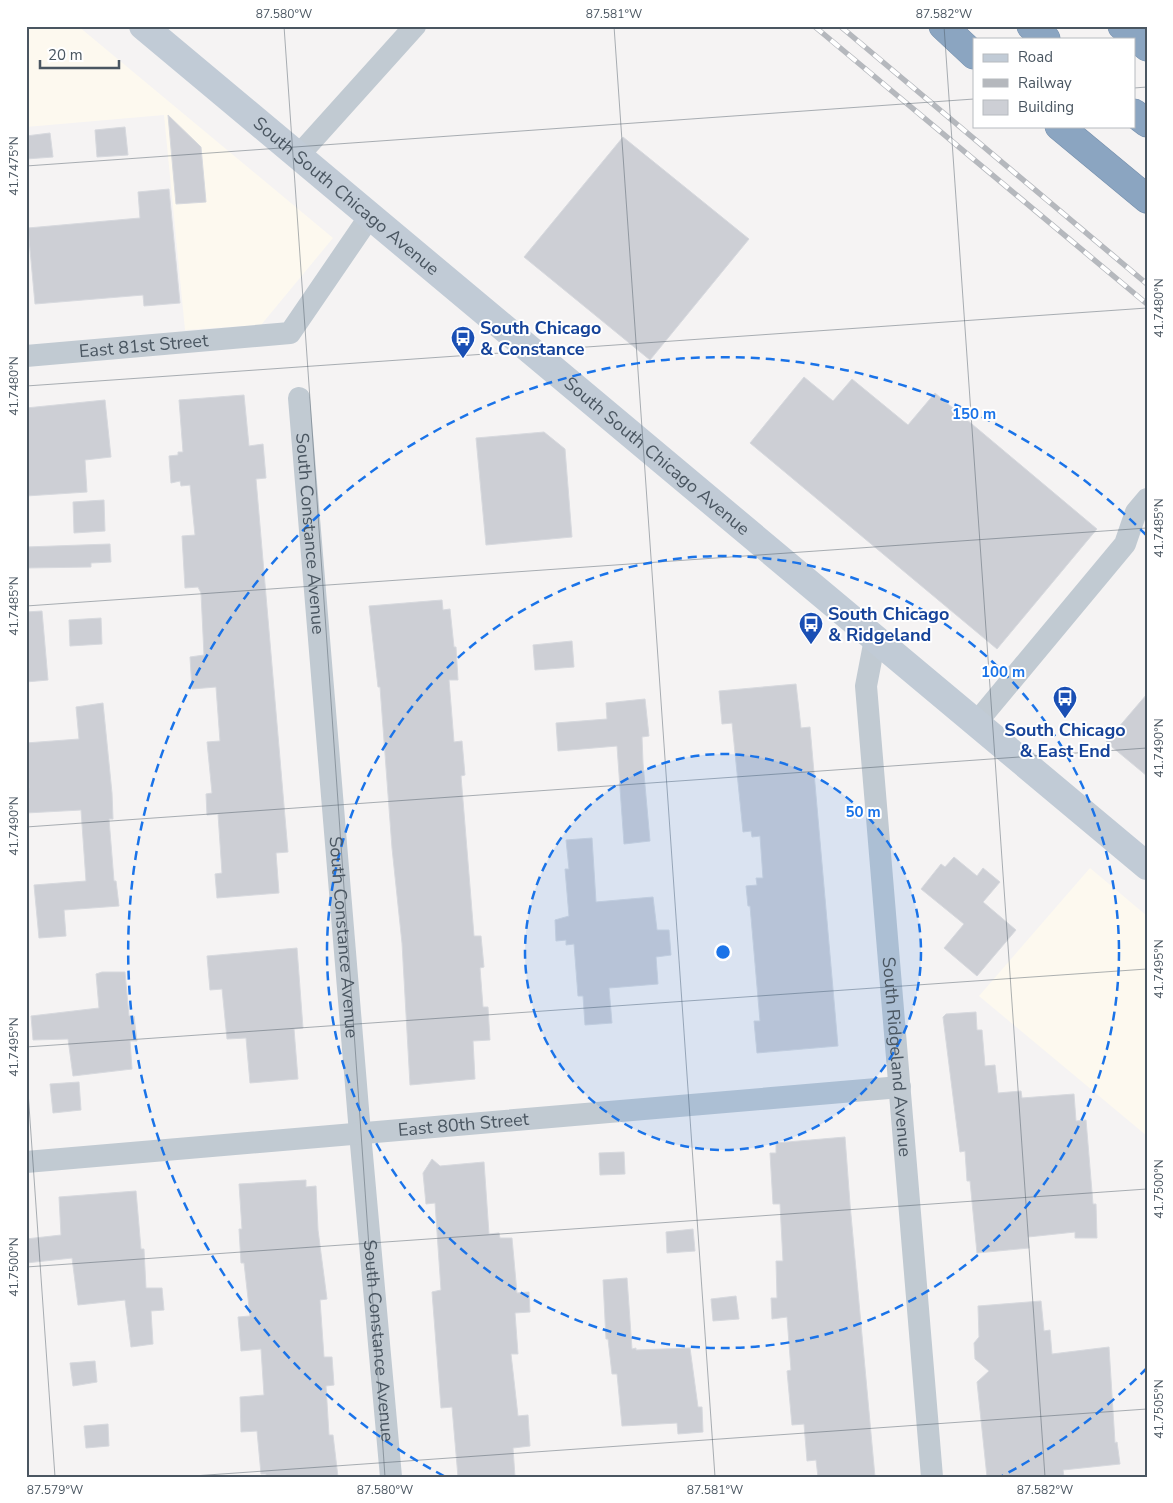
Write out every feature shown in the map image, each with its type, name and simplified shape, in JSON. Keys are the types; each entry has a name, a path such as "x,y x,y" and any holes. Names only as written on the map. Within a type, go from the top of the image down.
{"highway":[{"path":"943,26 973,54"},
{"path":"1031,26 1045,38"},
{"path":"1122,26 1147,47"},
{"path":"1136,115 1147,123"},
{"path":"1061,128 1147,199"}],"main road":[{"name":"South South Chicago Avenue","path":"143,26 1147,866"}],"street":[{"path":"298,156 415,26"},
{"name":"East 81st Street","path":"26,356 290,333 370,216"},
{"name":"South Constance Avenue","path":"300,398 360,1133 392,1477"},
{"path":"976,723 1125,544 1136,512 1147,500"},
{"path":"1125,544 1147,535"},
{"name":"South Ridgeland Avenue","path":"875,639 866,686 932,1477"},
{"name":"East 80th Street","path":"26,1162 900,1087"}],"shaded area":[{"path":"26,26 78,26 333,238 261,325 185,330 164,115 26,127"},
{"path":"1090,868 1147,916 1147,1136 979,996"}],"building":[{"path":"168,115 201,147 206,202 176,204"},
{"path":"125,127 128,155 97,157 95,130"},
{"path":"50,133 53,157 26,159 26,136"},
{"path":"623,137 749,239 650,360 524,257"},
{"path":"169,189 180,303 144,306 143,295 35,304 28,228 140,218 138,192"},
{"path":"804,377 833,401 852,379 908,425 935,393 1097,529 997,649 750,443"},
{"path":"244,395 249,446 263,444 266,478 256,479 288,852 276,853 279,893 217,898 215,874 222,873 218,814 207,815 206,794 212,793 207,742 220,741 216,687 192,689 190,657 204,655 201,593 198,587 185,588 182,536 195,535 190,485 181,486 180,481 171,483 169,456 178,455 178,452 183,452 179,400"},
{"path":"105,400 111,457 85,460 87,492 26,496 26,408"},
{"path":"544,432 565,449 572,537 486,545 476,438"},
{"path":"104,500 105,531 74,533 73,502"},
{"path":"110,544 111,562 91,563 91,567 26,568 26,547"},
{"path":"442,600 443,610 450,609 454,647 456,647 458,680 449,680 454,742 462,741 465,775 461,776 474,936 481,936 484,967 480,968 483,1007 488,1007 490,1040 473,1041 475,1079 410,1085 402,943 392,848 380,687 378,687 369,606"},
{"path":"42,611 48,680 26,682 26,612"},
{"path":"101,618 102,644 70,646 69,620"},
{"path":"572,641 574,667 535,670 533,645"},
{"path":"796,684 801,728 810,727 838,1046 757,1053 754,1021 760,1021 750,906 748,906 746,886 757,885 756,878 763,878 760,836 752,837 751,831 743,832 732,723 722,724 719,691"},
{"path":"1147,694 1147,776 1106,742"},
{"path":"645,699 649,736 642,737 650,841 624,844 617,746 558,751 556,723 607,719 606,703"},
{"path":"103,703 112,793 113,819 109,819 114,881 116,881 119,906 64,910 66,936 39,938 34,885 86,881 81,810 26,813 26,789 29,788 26,743 79,739 76,707"},
{"path":"592,838 596,902 653,897 657,930 669,930 671,955 656,957 658,984 609,988 612,1023 585,1025 583,996 578,996 574,944 566,945 566,940 556,941 555,920 569,916 565,869 569,869 566,840"},
{"path":"954,857 977,876 983,868 1000,882 983,902 1016,930 977,976 944,948 964,924 921,889 941,864 945,867"},
{"path":"297,948 303,1028 294,1029 298,1079 250,1083 246,1038 227,1039 222,989 210,990 207,956"},
{"path":"102,972 125,972 129,1016 134,1016 137,1041 130,1041 132,1069 73,1076 68,1039 33,1040 31,1016 99,1008 96,974"},
{"path":"976,1012 977,1030 982,1030 985,1066 995,1065 998,1093 1021,1091 1022,1098 1074,1094 1076,1121 1086,1120 1093,1204 1096,1204 1097,1238 1075,1238 1075,1232 1028,1237 1029,1248 977,1253 970,1181 967,1181 965,1151 960,1152 943,1017 946,1014"},
{"path":"79,1082 81,1110 53,1113 50,1084"},
{"path":"845,1137 875,1477 818,1477 816,1460 807,1461 804,1424 792,1425 787,1371 791,1370 787,1317 772,1319 771,1298 777,1298 776,1261 783,1261 780,1204 773,1204 770,1153 776,1153 776,1143"},
{"path":"624,1152 625,1174 600,1175 599,1153"},
{"path":"432,1159 440,1166 484,1162 489,1234 499,1233 500,1238 512,1238 517,1293 529,1292 530,1312 515,1313 518,1354 511,1354 518,1416 528,1415 530,1446 513,1448 515,1477 458,1477 452,1407 441,1408 432,1292 441,1290 435,1203 426,1204 423,1173"},
{"path":"306,1180 306,1187 316,1186 318,1230 327,1299 320,1300 324,1357 332,1357 334,1385 326,1386 329,1435 333,1435 338,1477 266,1477 266,1474 261,1474 257,1431 241,1432 240,1397 264,1395 261,1349 241,1351 238,1317 250,1316 244,1263 241,1263 239,1229 242,1229 239,1184"},
{"path":"136,1191 141,1249 144,1249 146,1288 162,1288 164,1310 151,1311 153,1344 131,1347 125,1300 78,1305 72,1258 26,1263 26,1239 61,1235 59,1197"},
{"path":"693,1229 695,1251 667,1253 666,1232"},
{"path":"627,1278 632,1349 690,1348 698,1407 702,1407 703,1432 678,1434 677,1423 622,1426 617,1374 612,1374 608,1339 606,1339 603,1280"},
{"path":"736,1296 739,1319 713,1321 711,1299"},
{"path":"1041,1301 1044,1331 1050,1330 1052,1354 1109,1347 1115,1443 1117,1442 1120,1464 1063,1470 1064,1477 987,1477 977,1382 989,1371 975,1359 974,1343 979,1337 978,1306"},
{"path":"95,1361 97,1382 73,1386 70,1363"},
{"path":"108,1424 109,1446 86,1448 84,1426"}],"railway":[{"path":"814,26 1147,304"},
{"path":"840,26 1147,284"}],"place":[{"name":"South Chicago & Constance","path":"463,359"},
{"name":"South Chicago & Ridgeland","path":"811,645"},
{"name":"South Chicago & East End","path":"1065,719"}]}
